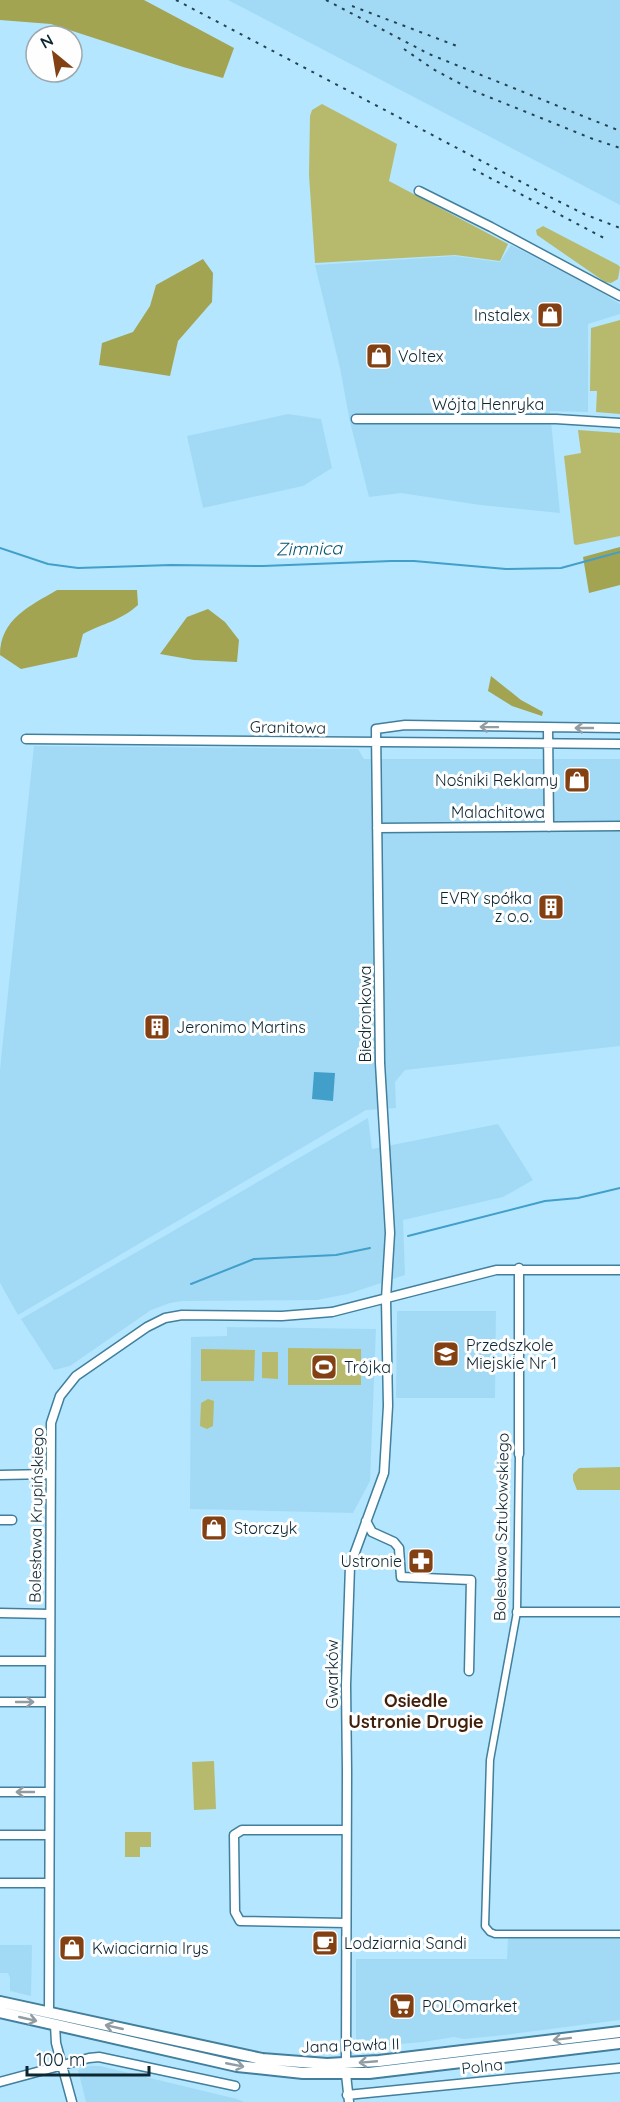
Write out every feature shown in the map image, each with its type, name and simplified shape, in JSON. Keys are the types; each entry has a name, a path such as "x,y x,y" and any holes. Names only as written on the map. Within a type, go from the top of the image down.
{"street":[{"path":"418,191 620,296"},
{"name":"Wójta Henryka","path":"356,419 547,419 620,423"},
{"name":"Biedronkowa","path":"386,1299 390,1233 380,1063 376,729 405,725 548,728"},
{"path":"549,827 548,728 620,728"},
{"name":"Granitowa","path":"26,739 620,744"},
{"name":"Malachitowa","path":"377,828 620,826"},
{"name":"Bolesława Krupińskiego","path":"49,2013 51,1423 55,1406 64,1389 76,1376 158,1321 182,1315 282,1316 332,1312 479,1273 519,1268 620,1270"},
{"name":"Bolesława Sztukowskiego","path":"519,1268 517,1611 490,1760 486,1929 495,1934 620,1934"},
{"name":"Gwarków","path":"348,2099 346,2069 346,1684 350,1566 384,1473 388,1406 386,1299"},
{"path":"0,1475 50,1474"},
{"path":"0,1520 12,1520"},
{"path":"366,1521 372,1532 394,1542 399,1548 401,1577 471,1580 469,1671"},
{"path":"517,1611 620,1612"},
{"path":"0,1612 50,1614"},
{"path":"0,1660 50,1661"},
{"path":"0,1702 50,1702"},
{"path":"0,1792 49,1791"},
{"path":"346,1830 242,1830 234,1835 234,1846 235,1912 240,1921 346,1923"},
{"path":"0,1835 49,1835"},
{"path":"0,1883 49,1883"},
{"name":"Jana Pawła II","path":"0,2002 262,2059 380,2072 620,2043"},
{"name":"Jana Pawła II","path":"0,2012 237,2066 292,2073 346,2069 620,2032"},
{"path":"49,2013 55,2025 56,2043 72,2102"},
{"path":"0,2082 99,2057 235,2086"},
{"name":"Polna","path":"348,2099 620,2068"}],"shaded area":[{"path":"0,0 144,0 234,48 223,78 84,35 84,24 0,20"},
{"path":"228,0 620,0 620,205 565,176"},
{"path":"511,245 620,304 620,314 588,324 588,412 550,411 560,513 480,505 401,493 369,497 315,265 455,256 500,262"},
{"path":"203,259 213,273 212,302 178,341 170,376 99,365 102,343 133,332 150,306 156,285"},
{"path":"288,414 321,419 332,468 303,486 203,508 187,436"},
{"path":"620,547 620,585 589,593 583,557"},
{"path":"57,590 137,590 138,605 118,618 83,634 77,657 21,669 0,655 5,632 18,615"},
{"path":"208,609 225,622 239,640 237,662 194,660 160,654 187,617"},
{"path":"491,676 521,700 543,712 542,716 512,706 488,691"},
{"path":"34,746 358,749 364,759 620,759 620,1046 405,1070 395,1082 396,1108 366,1110 18,1315 0,1283 0,1069"},
{"path":"314,1072 335,1073 333,1101 312,1099"},
{"path":"368,1118 372,1149 498,1124 533,1180 503,1197 403,1220 405,1275 348,1294 317,1300 170,1303 151,1310 70,1366 54,1370 21,1319"},
{"name":"Przedszkole Miejskie Nr 1","path":"397,1311 496,1311 495,1398 396,1398"},
{"path":"227,1327 376,1329 370,1481 353,1513 190,1509 191,1337 227,1336"},
{"path":"508,1937 620,1938 620,2020 496,2036 464,2039 454,2037 356,2048 356,1959 507,1959"},
{"path":"0,1945 32,1945 31,1996 10,1991 8,1973 0,1973"},
{"path":"100,2066 244,2102 86,2102 78,2070"}],"green space":[{"path":"322,104 397,144 389,181 508,244 500,261 455,255 315,263 309,175 310,116 312,110"},
{"path":"543,226 618,265 620,267 618,279 611,283 605,282 537,235 536,230"},
{"path":"620,320 620,414 596,412 597,391 590,391 591,328"},
{"path":"578,430 620,433 620,536 576,545 574,544 564,456 581,453"},
{"name":"Trójka","path":"288,1348 361,1349 361,1385 288,1385"},
{"path":"201,1349 255,1350 254,1381 201,1381"},
{"path":"262,1352 278,1352 278,1379 262,1378"},
{"path":"208,1399 214,1401 213,1426 207,1429 200,1426 201,1403"},
{"path":"620,1467 620,1490 577,1490 573,1480 573,1474 579,1468"},
{"path":"214,1761 216,1809 194,1810 192,1762"},
{"path":"125,1832 151,1832 151,1847 140,1847 140,1857 125,1857"}],"waterway":[{"name":"Zimnica","path":"0,548 48,564 78,568 171,565 263,566 391,561 506,569 561,568 620,552"},
{"path":"408,1236 545,1201 578,1198 620,1188"},
{"path":"191,1284 254,1259 336,1255 370,1248"}],"railway":[{"path":"176,0 550,197 620,228"},
{"path":"326,0 429,54 620,131"},
{"path":"352,6 457,46"},
{"path":"404,49 433,69 474,91 620,148"},
{"path":"473,169 604,238"}],"place":[{"name":"Instalex","path":"550,315"},
{"name":"Voltex","path":"379,356"},
{"name":"Nośniki Reklamy","path":"577,780"},
{"name":"EVRY spółka z o.o.","path":"551,907"},
{"name":"Jeronimo Martins","path":"157,1027"},
{"name":"Przedszkole Miejskie Nr 1","path":"446,1354"},
{"name":"Trójka","path":"324,1367"},
{"name":"Storczyk","path":"214,1528"},
{"name":"Ustronie","path":"421,1561"},
{"name":"Lodziarnia Sandi","path":"325,1943"},
{"name":"Kwiaciarnia Irys","path":"72,1948"},
{"name":"POLOmarket","path":"402,2006"}],"district":[{"name":"Osiedle Ustronie Drugie","path":"416,1711"}]}
